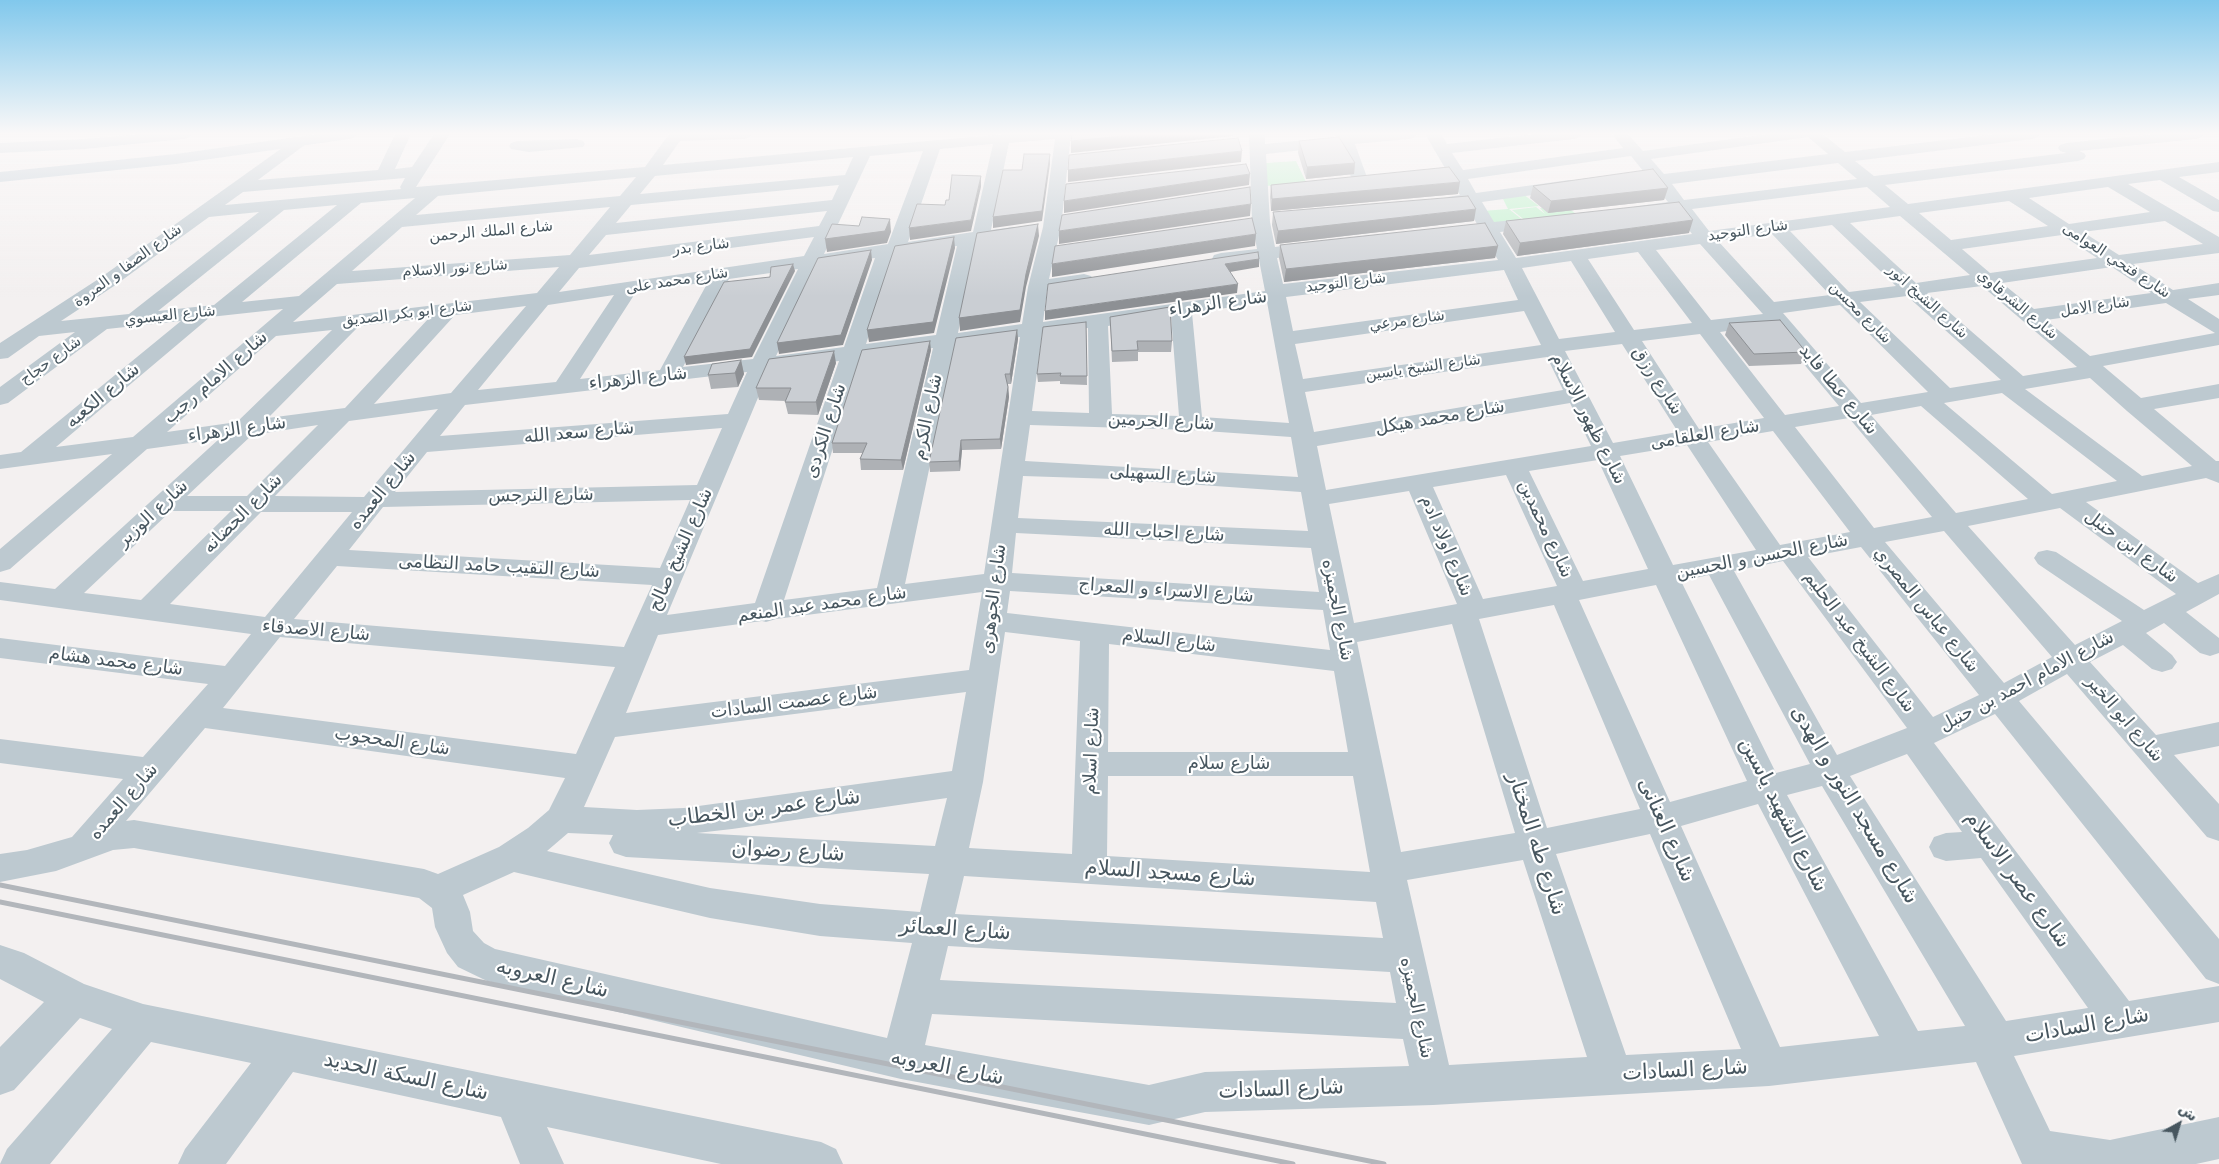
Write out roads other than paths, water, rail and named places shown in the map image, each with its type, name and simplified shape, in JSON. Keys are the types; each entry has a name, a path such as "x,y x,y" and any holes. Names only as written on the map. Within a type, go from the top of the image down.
{"street":[{"name":"شارع الصفا و المروة","path":"0,353 106,282 237,188"},
{"path":"403,195 407,188"},
{"path":"202,212 472,188"},
{"name":"شارع العمده","path":"85,845 232,677 420,445 576,261 597,225 626,200 636,188"},
{"path":"400,231 626,200 752,188"},
{"name":"شارع الشيخ صالح","path":"436,890 477,874 511,857 540,838 560,819 604,727 762,363 848,188"},
{"name":"شارع الكردى","path":"766,612 853,352 916,188"},
{"name":"شارع الكرم","path":"889,596 945,340 988,188"},
{"name":"شارع الجوهرى","path":"901,1060 934,929 967,782 984,679 1038,287 1057,234 1067,188"},
{"name":"شارع الجميزه","path":"1257,188 1260,221 1276,293 1344,648 1405,956 1433,1085"},
{"name":"شارع ظهور الاسلام","path":"1464,188 1510,264 1606,452 1666,575"},
{"path":"1442,202 1470,200 1549,188"},
{"name":"شارع عطا فايد","path":"1667,188 1704,237 1773,314 1950,522"},
{"path":"1628,212 1822,188"},
{"name":"شارع الشرقاوي","path":"1879,188 2135,406 2216,472"},
{"name":"شارع التوحيد","path":"1276,293 1576,255 1641,241 1704,237 2061,188"},
{"path":"2126,188 2219,246"},
{"path":"2186,188 2219,207"},
{"name":"شارع الامام رجب","path":"0,563 373,243 400,231 432,192"},
{"name":"شارع فتحي العوامى","path":"2012,195 2219,328"},
{"name":"شارع الكعبه","path":"0,479 355,199"},
{"path":"597,225 840,204"},
{"path":"134,320 279,206"},
{"path":"1947,246 2168,214"},
{"path":"1430,234 1564,219"},
{"name":"شارع الشيخ انور","path":"1836,219 2013,385 2138,485"},
{"name":"شارع محسن","path":"1776,227 1936,397 2057,501"},
{"name":"شارع بدر","path":"576,261 827,230"},
{"name":"شارع محمد على","path":"543,299 974,237 1057,234"},
{"name":"شارع عباس المصري","path":"1641,241 1705,328 1867,537 2219,967"},
{"path":"1201,262 1267,252 1334,245"},
{"name":"شارع الشيخ ياسين","path":"1294,387 1629,337 1705,328 1845,300 2219,246"},
{"name":"شارع رزق","path":"1576,255 1693,437 1782,553"},
{"name":"شارع نور الاسلام","path":"333,278 576,261"},
{"path":"382,317 411,272"},
{"path":"668,376 722,274"},
{"path":"1038,287 1100,278"},
{"path":"564,387 629,288"},
{"name":"شارع الامل","path":"2030,316 2219,289"},
{"name":"شارع الزهراء","path":"0,462 460,399 668,376 1098,321 1276,293"},
{"name":"شارع ابو بكر الصديق","path":"270,331 543,299"},
{"name":"شارع العيسوي","path":"35,331 305,301"},
{"name":"شارع مرعي","path":"1284,338 1530,304"},
{"name":"شارع الحضانه","path":"146,611 253,504 345,416 449,309"},
{"path":"1181,309 1191,423"},
{"name":"شارع الوزير","path":"61,599 244,429 353,321"},
{"path":"1098,321 1101,419"},
{"name":"شارع حجاج","path":"0,398 101,323"},
{"path":"2090,367 2219,339"},
{"name":"شارع العلقامى","path":"1314,492 1418,482 1515,467 2013,385 2090,367"},
{"path":"2135,406 2219,390"},
{"name":"شارع محمد هيكل","path":"1303,436 1576,395"},
{"name":"شارع الحرمين","path":"1020,418 1191,423 1303,436"},
{"name":"شارع سعد الله","path":"420,445 737,420"},
{"name":"شارع محمدين","path":"1515,467 1568,593"},
{"name":"شارع السهيلى","path":"1012,468 1153,474 1314,492"},
{"name":"شارع الحسن و الحسين","path":"1344,648 1468,612 2138,485 2216,472"},
{"name":"شارع اولاد ادم","path":"1418,482 1468,612"},
{"name":"شارع النرجس","path":"165,503 373,503 706,492"},
{"name":"شارع ابن حنبل","path":"2057,501 2208,589"},
{"name":"شارع ابو الخير","path":"1950,522 2219,827"},
{"name":"شارع احباب الله","path":"1004,525 1324,540"},
{"name":"شارع الشيخ عبد الحليم","path":"1782,553 1921,737"},
{"name":"شارع النقيب حامد النظامى","path":"329,557 669,577"},
{"path":"2047,558 2145,621 2210,646"},
{"name":"شارع مسجد النور و الهدى","path":"1717,565 1830,771 1992,1042 2041,1157"},
{"name":"شارع الشهيد ياسين","path":"1666,575 1767,789 1908,1051"},
{"name":"شارع محمد عبد المنعم","path":"647,627 996,581"},
{"name":"شارع الاسراء و المعراج","path":"996,581 1335,602"},
{"name":"شارع الامام احمد بن حنبل","path":"1662,818 1830,771 1921,737 1999,699 2208,589"},
{"name":"شارع الاصدقاء","path":"0,591 272,627 634,658"},
{"name":"شارع العنانى","path":"1568,593 1769,1067"},
{"name":"شارع طه المختار","path":"1468,612 1535,844 1613,1075"},
{"name":"شارع السلام","path":"992,621 1096,633 1344,648"},
{"path":"2145,621 2162,662"},
{"name":"شارع اسلام","path":"1089,868 1096,633"},
{"name":"شارع محمد هشام","path":"0,648 232,677"},
{"name":"شارع عصمت السادات","path":"604,727 984,679"},
{"name":"شارع المحجوب","path":"198,716 585,768"},
{"path":"2150,748 2219,734"},
{"name":"شارع عصر الاسلام","path":"1921,737 1990,843 2121,1021"},
{"path":"0,750 152,770"},
{"name":"شارع سلام","path":"1092,764 1367,764"},
{"name":"شارع عمر بن الخطاب","path":"560,819 631,833 732,816 967,782"},
{"name":"شارع مسجد السلام","path":"950,861 1089,868 1390,878 1535,844 1662,818"},
{"path":"606,881 631,833"},
{"name":"شارع رضوان","path":"631,833 950,861"},
{"path":"0,868 56,857 111,837 134,834 424,884 436,890"},
{"path":"1946,847 1990,843"},
{"name":"شارع العمائر","path":"511,857 606,881 719,905 820,920 934,929 1405,956"},
{"name":"شارع العروبه","path":"436,890 447,899 452,912 453,927 460,942 471,955 488,964 901,1060 1148,1105"},
{"name":"شارع السكة الحديد","path":"4,967 74,998 143,1022 821,1164"},
{"path":"918,996 1419,1022"},
{"path":"0,1076 74,998"},
{"name":"شارع السادات","path":"1148,1105 1205,1092 1433,1085 1769,1067 1992,1042 2219,1004"},
{"path":"22,1164 143,1022"},
{"path":"200,1164 284,1052"},
{"path":"514,1099 542,1164"},
{"path":"2041,1157 2116,1163 2219,1138"}],"railway":[{"path":"0,885 1384,1164"},
{"path":"0,902 1293,1164"}]}
